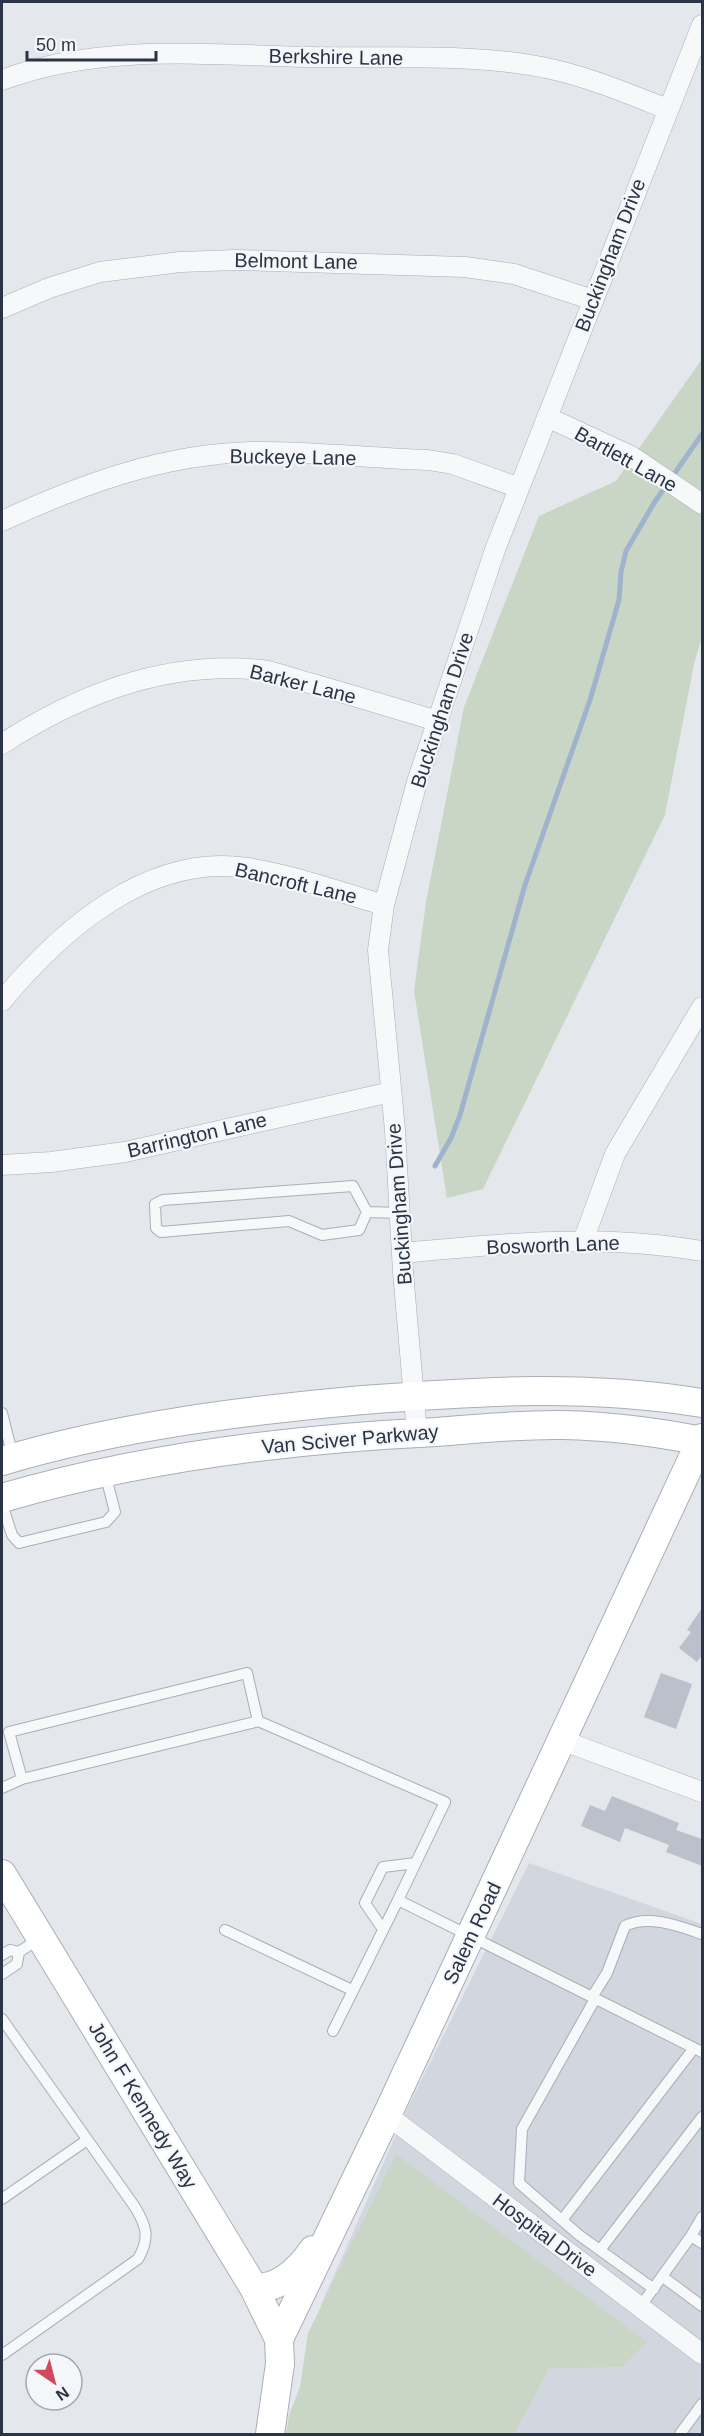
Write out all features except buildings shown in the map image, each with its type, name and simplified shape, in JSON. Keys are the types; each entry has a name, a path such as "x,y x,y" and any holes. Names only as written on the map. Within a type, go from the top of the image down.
{"street":[{"name":"Buckingham Drive","path":"417,1433 416,1396 378,950 384,905 437,721 492,558 702,25"},
{"name":"Berkshire Lane","path":"2,80 59,63 132,55 184,53 467,59 552,69 604,85 667,109"},
{"name":"Belmont Lane","path":"2,308 49,288 100,272 180,262 236,260 465,267 534,279 593,300"},
{"name":"Bartlett Lane","path":"547,417 631,456 702,504"},
{"name":"Buckeye Lane","path":"2,521 72,490 130,471 190,459 249,452 428,460 463,467 519,488"},
{"name":"Barker Lane","path":"2,744 54,714 105,691 157,675 201,668 263,670 437,721"},
{"name":"Bancroft Lane","path":"2,1001 44,955 87,918 127,891 170,874 220,866 246,868 384,905"},
{"path":"583,1241 615,1154 702,1007"},
{"name":"Barrington Lane","path":"2,1165 51,1162 126,1152 391,1092"},
{"name":"Bosworth Lane","path":"404,1252 583,1241 632,1243 702,1251"},
{"name":"Van Sciver Parkway","path":"7,1459 180,1420 258,1410 416,1396 526,1390 598,1390 702,1403"},
{"name":"Van Sciver Parkway","path":"2,1498 105,1472 225,1450 417,1433 561,1425 664,1433 702,1440"},
{"name":"Salem Road","path":"270,2434 280,2364 279,2339 387,2115 702,1440"},
{"path":"561,1740 701,1787"},
{"name":"John F Kennedy Way","path":"2,1874 29,1945 254,2288 270,2314 279,2339"},
{"name":"Hospital Drive","path":"387,2115 702,2354"},
{"path":"254,2288 267,2288 282,2282 304,2262 342,2209"}],"lane":[{"path":"353,1186 367,1212 359,1230 322,1235 288,1221 162,1232 156,1228 155,1204 163,1200 353,1186"},
{"path":"367,1212 401,1213"},
{"path":"2,1413 7,1459"},
{"path":"2,1504 12,1535 19,1543 106,1522 115,1512 105,1472"},
{"path":"22,1779 9,1732 247,1673 259,1721"},
{"path":"2,1788 22,1779 259,1721 445,1802 333,2031"},
{"path":"382,1928 365,1903 383,1867 416,1863"},
{"path":"398,1899 698,2050 562,2220"},
{"path":"654,2289 600,2250 519,2183 522,2129 607,1973 625,1926 638,1919 681,1926 702,1935"},
{"path":"225,1930 352,1990"},
{"path":"2,1955 9,1950 29,1945"},
{"path":"2,1974 17,1964 29,1945"},
{"path":"2,2019 147,2226 147,2244 138,2259 2,2355"},
{"path":"600,2250 702,2117"},
{"path":"2,2199 87,2140"},
{"path":"640,2307 663,2277 702,2217"},
{"path":"691,2236 702,2243"},
{"path":"663,2277 702,2306"},
{"path":"680,2434 702,2404"}],"shaded area":[{"path":"529,1863 702,1924 702,2434 486,2434 321,2305 409,2105"}],"green space":[{"path":"702,359 702,637 694,664 665,815 483,1189 447,1198 414,991 426,902 464,707 539,516 616,481"},
{"path":"396,2154 647,2342 622,2367 549,2368 514,2434 286,2434 289,2415 300,2387 308,2333"}],"waterway":[{"path":"435,1166 451,1138 460,1115 525,885 590,700 619,600 621,572 626,551 654,503 702,434"}]}
